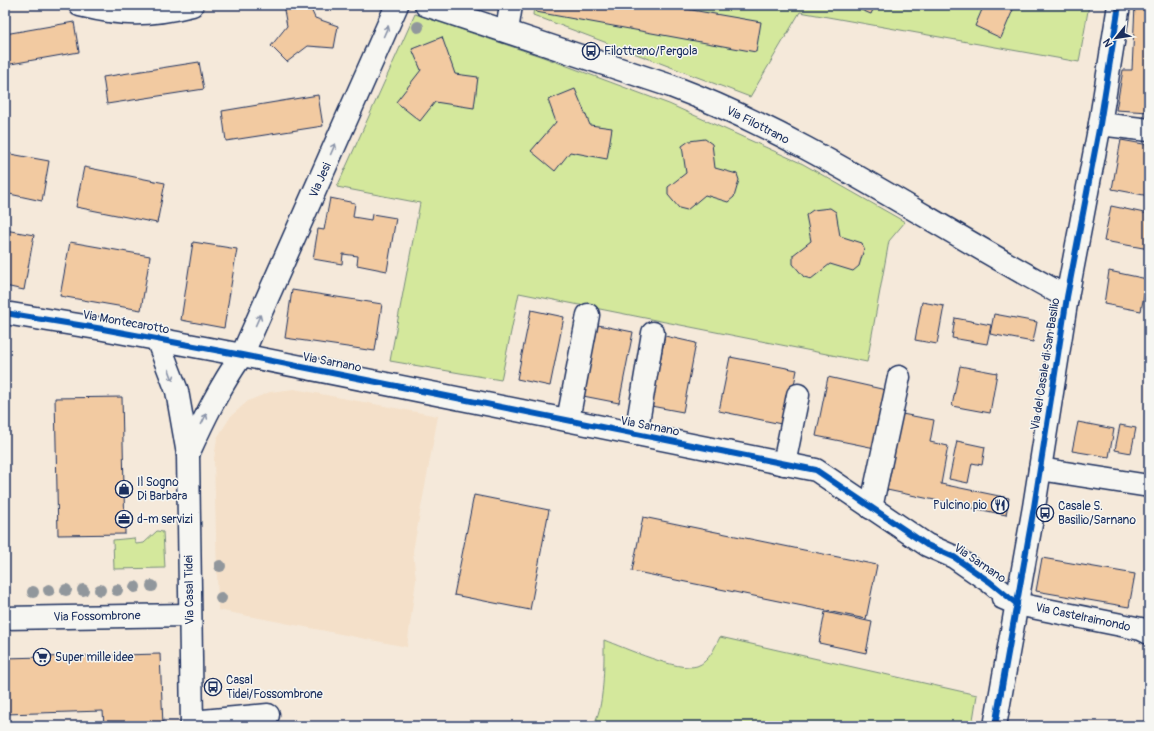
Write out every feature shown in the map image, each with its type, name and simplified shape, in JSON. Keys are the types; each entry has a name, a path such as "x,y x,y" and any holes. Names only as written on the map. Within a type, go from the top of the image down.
{"street":[{"path":"80,5 109,12 135,14 160,13 192,5"},
{"name":"Via Jesi","path":"242,355 397,5"},
{"name":"Via Filottrano","path":"426,5 672,86 732,111 820,157 1067,297"},
{"path":"507,31 511,5"},
{"name":"Via del Casale di San Basilio","path":"995,726 1040,469 1067,297 1100,124 1119,5"},
{"path":"1100,124 1149,130"},
{"name":"Via Montecarotto","path":"5,313 242,355"},
{"path":"568,420 588,315"},
{"path":"636,434 653,333"},
{"name":"Via Casal Tidei","path":"157,339 177,391 188,454 189,615 192,724"},
{"name":"Via Sarnano","path":"242,355 816,470 927,545 947,567 985,591 1017,604"},
{"name":"Via Casal Tidei","path":"188,454 216,396 242,355"},
{"path":"871,508 900,377"},
{"path":"784,464 798,395"},
{"path":"1040,469 1149,486"},
{"name":"Via Castelraimondo","path":"1017,604 1140,629 1149,633"},
{"name":"Via Fossombrone","path":"5,618 189,615"},
{"path":"192,724 268,715"}],"shaded area":[{"path":"294,389 438,416 413,551 416,580 407,647 218,610 214,459 217,438 231,416 248,401 270,392"}],"green space":[{"path":"534,5 1089,5 1079,62 800,12 750,97 533,15"},
{"path":"415,14 543,57 669,104 803,164 905,222 889,241 867,362 519,293 501,380 390,361 420,203 337,187"},
{"path":"157,531 163,532 165,568 114,569 113,540 134,538 136,544 144,543"},
{"path":"720,637 977,695 972,726 592,726 596,719 602,698 604,640 665,663 688,667 697,666 705,661 711,654"}],"building":[{"path":"283,5 309,5 315,18 338,26 334,48 308,46 287,62 271,46 287,26"},
{"path":"537,5 663,5 761,22 756,52 536,12"},
{"path":"849,5 875,5 871,14"},
{"path":"984,5 1015,5 1001,38 975,26"},
{"path":"1135,5 1149,5 1149,112 1116,110 1123,70 1132,70"},
{"path":"74,22 79,52 5,65 5,34"},
{"path":"442,37 455,74 478,77 474,108 435,102 420,121 396,102 421,70 412,49"},
{"path":"199,62 204,89 107,104 103,77"},
{"path":"575,89 590,125 612,128 607,159 570,152 555,171 531,151 556,122 548,100"},
{"path":"318,95 323,126 226,141 222,111"},
{"path":"705,139 712,144 715,168 737,174 739,180 734,197 728,202 705,195 687,210 679,208 668,195 668,187 686,173 682,146 689,141"},
{"path":"1121,140 1149,145 1149,196 1112,189"},
{"path":"5,153 49,161 42,201 5,193"},
{"path":"84,167 165,183 157,223 76,207"},
{"path":"330,198 355,203 353,217 371,220 372,214 396,218 387,271 357,265 358,256 343,254 342,264 313,259 318,229 324,230"},
{"path":"1111,206 1149,214 1149,249 1104,241"},
{"path":"830,208 836,212 840,236 862,243 864,249 859,266 853,271 830,264 811,279 804,277 793,264 793,255 811,241 806,215 813,210"},
{"path":"5,230 34,235 24,290 5,286"},
{"path":"70,242 150,256 141,310 60,296"},
{"path":"193,242 237,249 224,328 181,320"},
{"path":"1109,271 1147,279 1141,311 1104,304"},
{"path":"292,290 382,304 375,351 285,338"},
{"path":"922,302 944,306 937,344 915,340"},
{"path":"531,310 564,317 550,386 517,379"},
{"path":"994,314 1037,322 1033,342 990,334"},
{"path":"955,318 991,325 987,344 952,338"},
{"path":"598,325 633,332 619,403 583,396"},
{"path":"665,336 696,343 683,412 651,406"},
{"path":"730,357 797,370 786,425 719,411"},
{"path":"960,366 997,373 990,413 952,406"},
{"path":"828,377 886,390 875,448 816,436"},
{"path":"122,397 125,534 58,535 55,398"},
{"path":"902,414 934,420 930,442 948,446 941,484 1009,498 1006,515 887,490"},
{"path":"1078,422 1114,429 1109,457 1072,451"},
{"path":"1120,425 1136,428 1131,453 1115,450"},
{"path":"957,441 985,447 982,465 972,463 968,483 949,479"},
{"path":"474,495 549,510 530,610 454,595"},
{"path":"643,517 877,565 866,619 632,571"},
{"path":"1042,558 1135,574 1129,607 1036,591"},
{"path":"825,612 872,622 866,653 819,643"},
{"path":"160,654 163,726 104,726 103,711 5,714 5,658"}],"cycle path":[{"path":"995,726 1034,507 1067,297 1100,124 1119,5"},
{"path":"5,313 103,329 242,355 816,470 927,545 954,557 990,582 1017,604"}],"place":[{"name":"Filottrano/Pergola","path":"591,51"},
{"name":"Il Sogno Di Barbara","path":"124,489"},
{"name":"Pulcino pio","path":"1000,505"},
{"name":"Casale S. Basilio/Sarnano","path":"1045,513"},
{"name":"d-m servizi","path":"124,519"},
{"name":"Super mille idee","path":"42,657"},
{"name":"Casal Tidei/Fossombrone","path":"213,687"}]}
